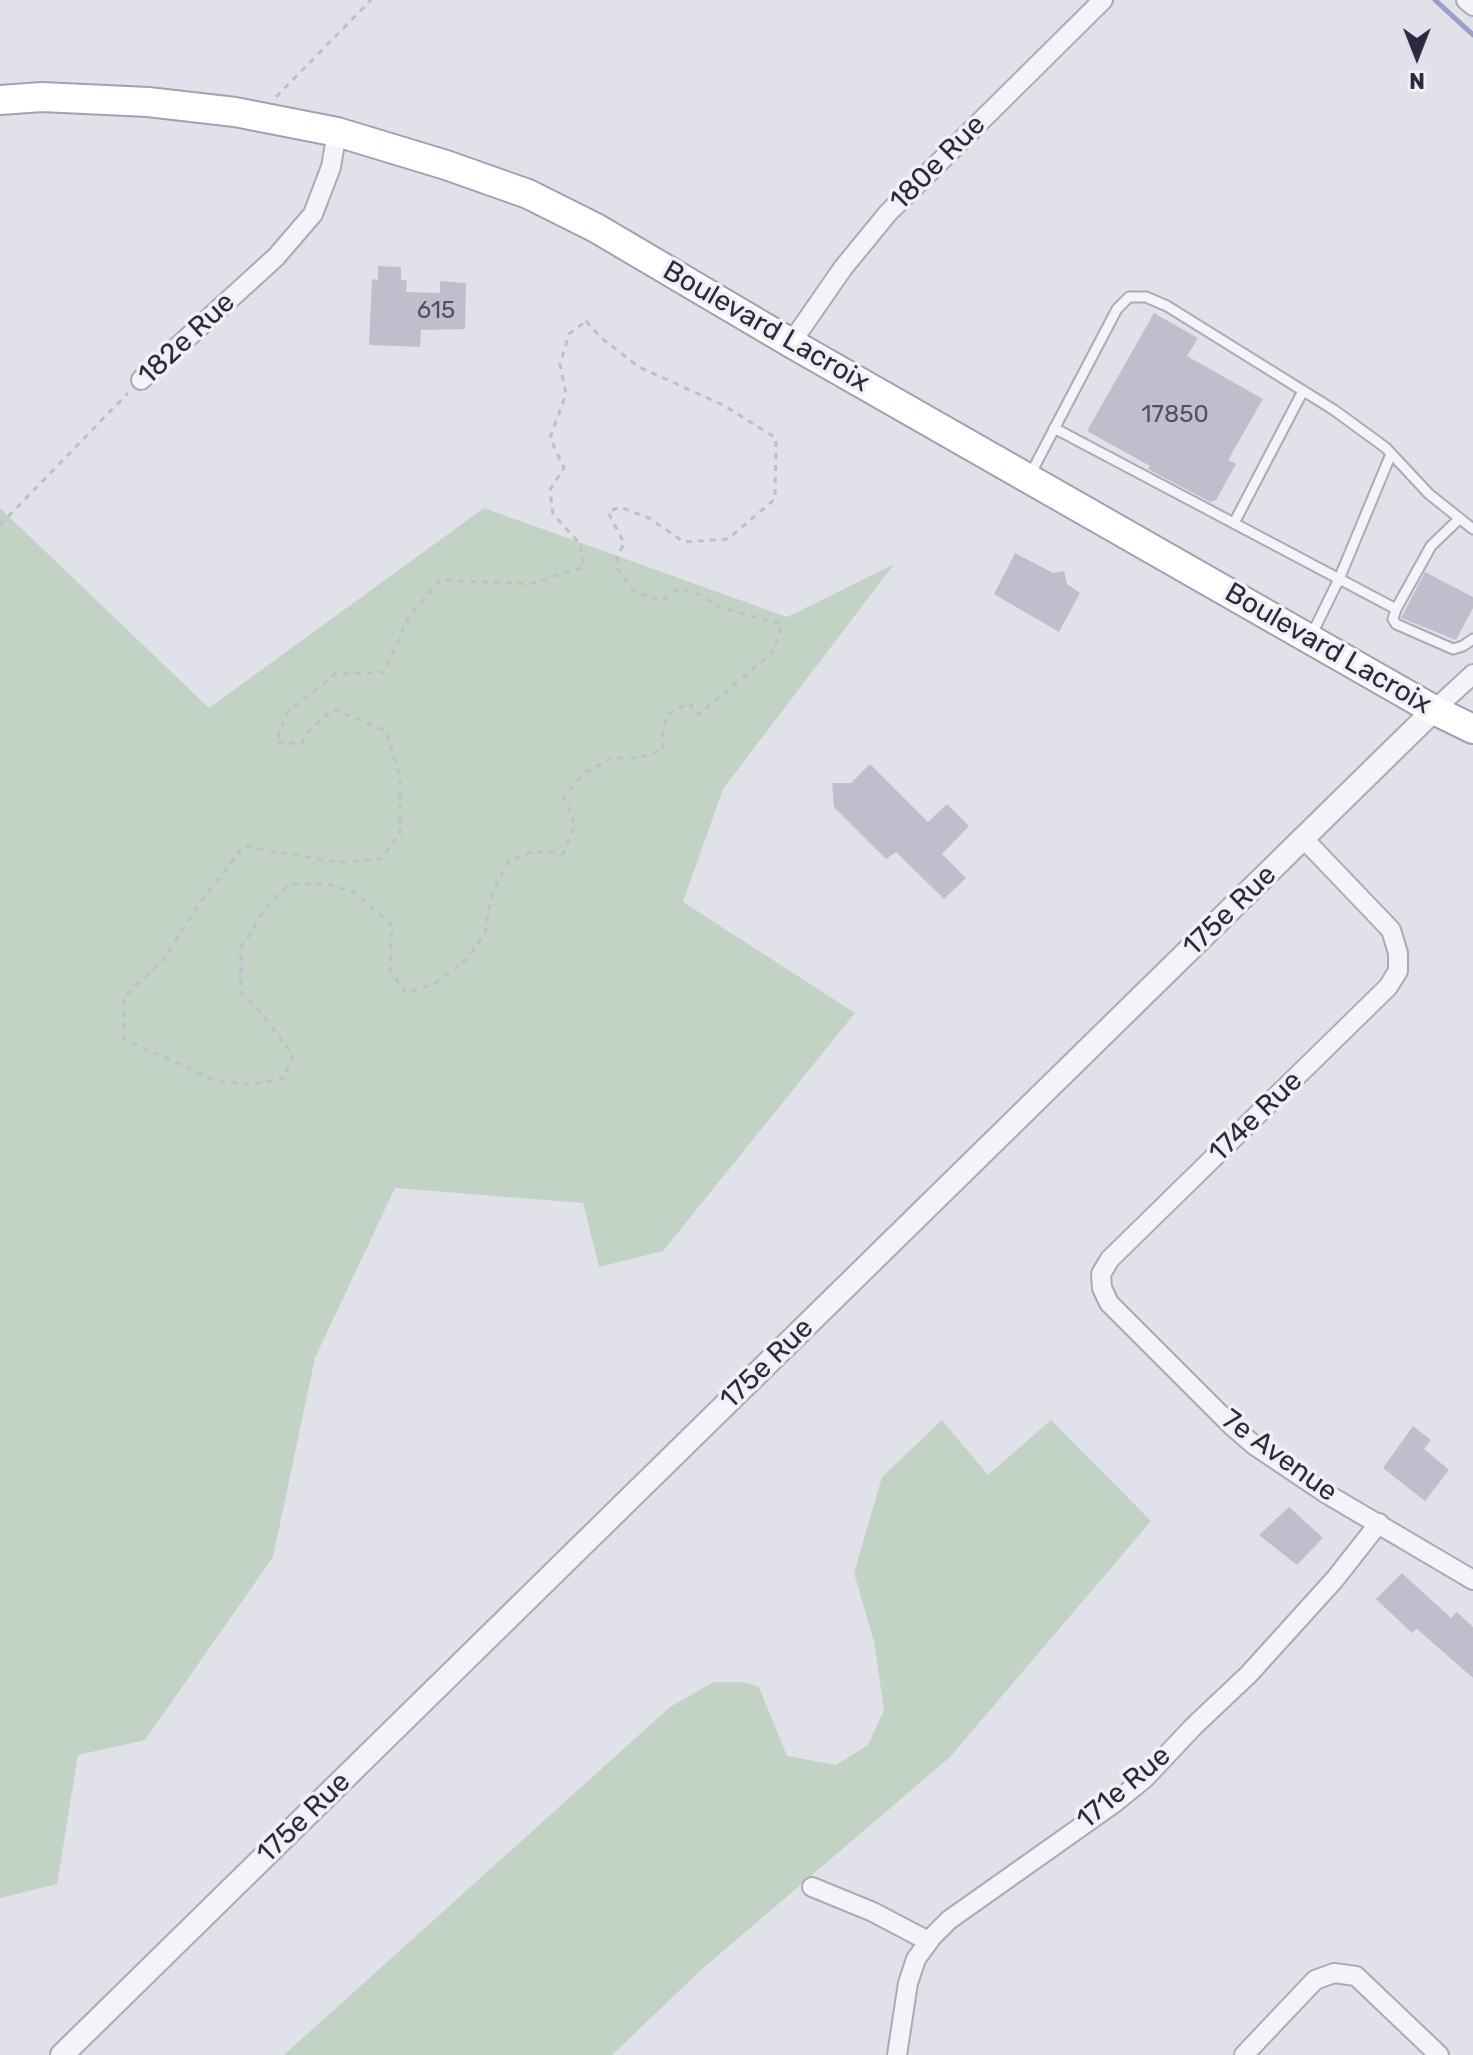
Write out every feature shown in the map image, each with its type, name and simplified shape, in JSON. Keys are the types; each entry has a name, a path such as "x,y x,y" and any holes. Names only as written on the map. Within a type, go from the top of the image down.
{"main road":[{"name":"Boulevard Lacroix","path":"0,100 42,97 148,102 257,116 337,132 528,194 596,228 1309,639 1473,729"}],"street":[{"name":"180e Rue","path":"791,343 843,268 888,213 1103,0"},
{"path":"1466,0 1473,6"},
{"name":"182e Rue","path":"141,380 276,257 313,214 331,167 337,132"},
{"name":"175e Rue","path":"62,2055 1473,674"},
{"name":"174e Rue","path":"1110,1259 1388,987 1398,971 1398,953 1391,930 1304,839"},
{"name":"7e Avenue","path":"1110,1259 1101,1274 1102,1288 1109,1303 1232,1426 1254,1445 1327,1494 1473,1580"},
{"name":"171e Rue","path":"897,2055 908,1983 916,1959 928,1941 949,1920 1144,1779 1249,1674 1335,1579 1379,1523"},
{"path":"812,1887 873,1912 928,1941"},
{"path":"1244,2055 1315,1980 1334,1973 1356,1976 1439,2055"}],"lane":[{"path":"1028,478 1117,309 1129,297 1146,297 1167,306 1344,418 1391,454 1429,494 1473,529"},
{"path":"1234,523 1303,391"},
{"path":"1054,428 1396,609"},
{"path":"1309,639 1339,579 1391,454"},
{"path":"1459,519 1431,546 1393,619 1396,624 1447,648 1463,646 1473,639"}],"path":[{"path":"257,116 371,0"},
{"path":"586,321 600,337 639,367 723,405 776,438 775,499 728,539 684,542 649,518 634,512 620,507 608,512 624,543 617,558 617,568 632,590 660,601 679,589 700,595 719,607 782,624 773,652 698,715 689,703 668,714 663,729 663,750 640,757 612,758 584,773 564,797 575,825 563,854 535,851 508,861 492,894 485,933 466,960 434,984 406,993 390,970 392,925 354,892 325,883 288,885 265,909 241,948 240,977 240,991 259,1010 293,1055 284,1078 249,1085 214,1080 124,1039 124,997 163,960 199,904 244,846 337,862 381,859 400,834 400,777 386,731 333,709 308,732 301,744 276,742 287,713 335,674 384,672 409,617 440,580 529,584 584,567 580,544 553,514 550,490 564,468 550,438 566,394 560,364 569,334 586,321"},
{"name":"182e Rue","path":"0,525 141,380"}],"green space":[{"path":"0,508 209,708 484,508 787,617 894,564 723,789 683,902 855,1013 663,1251 599,1267 583,1203 395,1188 315,1358 273,1557 145,1740 78,1755 57,1884 0,1898"},
{"path":"942,1420 988,1475 1051,1420 1151,1521 950,1757 701,1970 612,2055 284,2055 670,1707 714,1682 744,1682 759,1687 787,1756 836,1765 868,1745 884,1710 874,1642 854,1573 882,1477"}],"building":[{"path":"378,266 401,267 401,280 407,280 406,292 440,293 440,281 466,283 465,329 421,330 420,347 369,345 372,279 378,280"},
{"path":"1154,313 1198,338 1187,356 1263,399 1228,460 1236,464 1216,500 1210,502 1148,469 1150,466 1087,431"},
{"path":"1015,553 1053,573 1064,571 1067,584 1080,593 1059,632 994,594"},
{"path":"1425,572 1473,597 1473,608 1456,640 1401,618"},
{"path":"870,764 928,822 947,804 969,826 942,854 966,878 944,899 896,852 886,859 834,807 832,783 851,783"},
{"path":"1413,1426 1431,1440 1424,1449 1449,1470 1425,1501 1383,1468"},
{"path":"1289,1507 1323,1538 1297,1565 1259,1535"},
{"path":"1402,1573 1451,1618 1457,1612 1473,1627 1473,1678 1417,1629 1412,1633 1376,1599"}],"waterway":[{"path":"1435,0 1473,35"}]}
